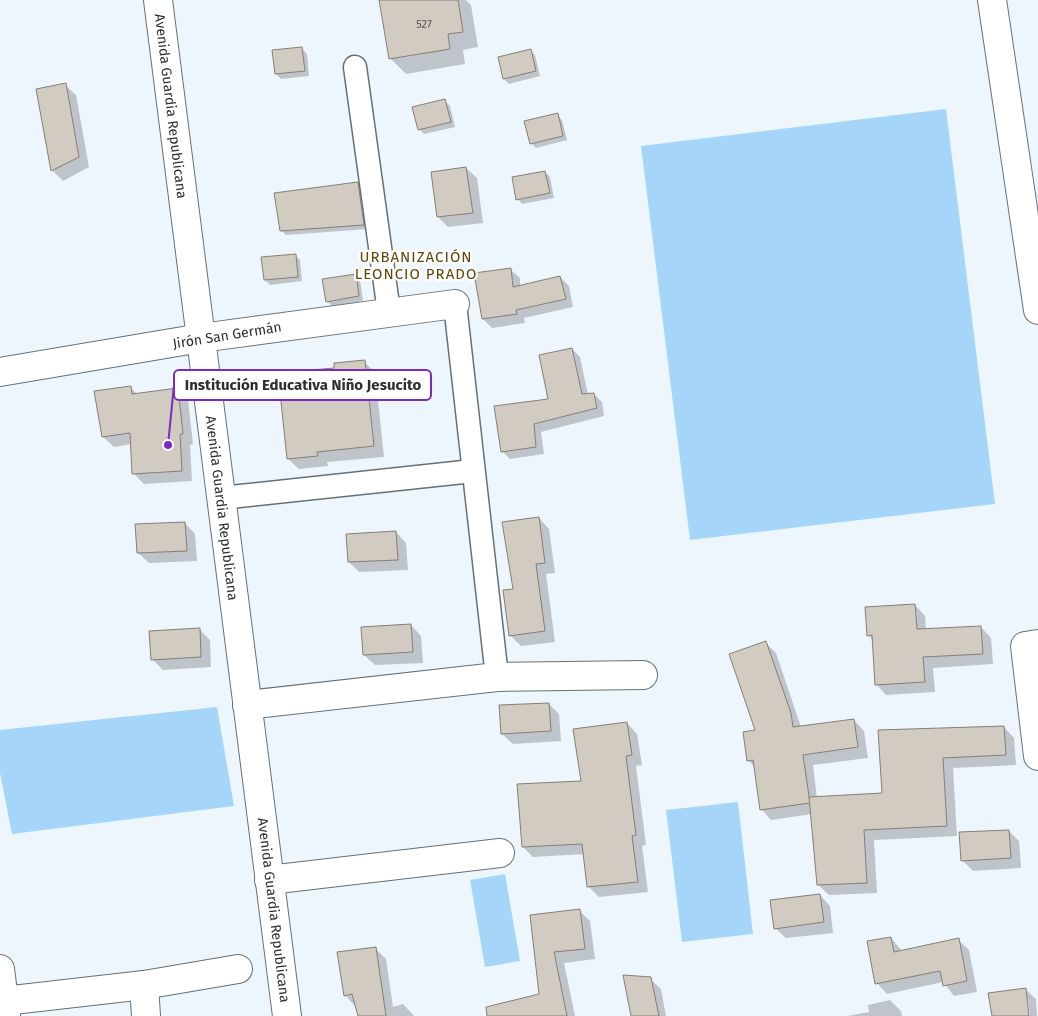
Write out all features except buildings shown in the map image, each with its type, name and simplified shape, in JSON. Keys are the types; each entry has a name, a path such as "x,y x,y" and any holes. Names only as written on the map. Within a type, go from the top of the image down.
{"street":[{"name":"Avenida Guardia Republicana","path":"158,0 287,1016"},
{"path":"992,0 1038,310"},
{"path":"355,67 389,312"},
{"name":"Jirón San Germán","path":"0,372 201,338 455,304"},
{"path":"455,304 497,677"},
{"path":"221,498 474,471"},
{"path":"1032,645 1038,756"},
{"path":"247,705 497,677 643,675"},
{"path":"269,880 500,853"},
{"path":"0,969 5,1009 238,969"},
{"path":"144,985 146,1016"}],"shaded area":[{"path":"946,109 995,504 690,540 641,146"},
{"path":"217,707 234,806 12,834 0,773 0,730"},
{"path":"738,802 753,934 682,942 666,810"},
{"path":"505,874 520,961 485,967 470,880"}],"place":[{"name":"Institución Educativa Niño Jesucito","path":"168,445"}],"district":[{"name":"URBANIZACIÓN LEONCIO PRADO","path":"416,266"}]}
